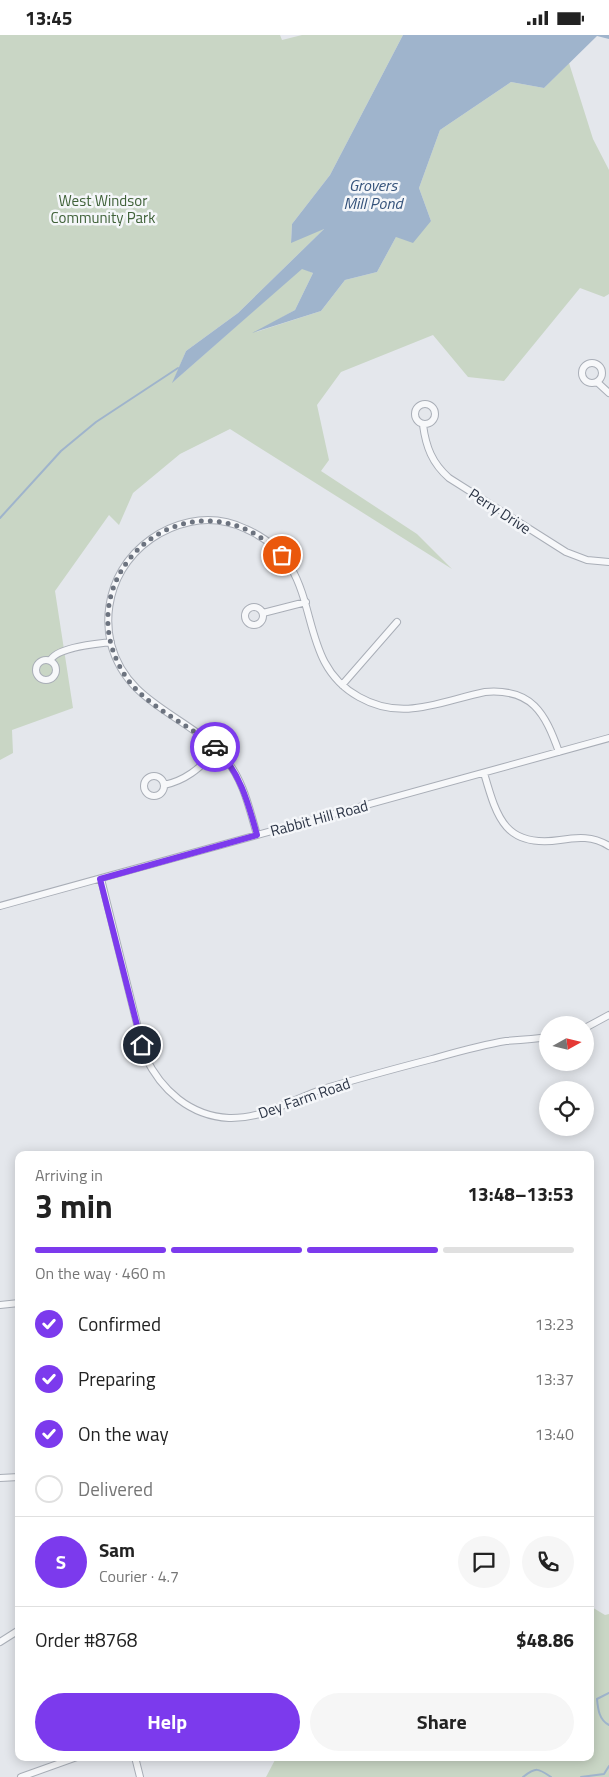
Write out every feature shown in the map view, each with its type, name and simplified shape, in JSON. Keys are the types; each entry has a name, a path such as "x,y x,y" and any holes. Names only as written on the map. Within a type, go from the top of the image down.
{"street":[{"path":"597,382 609,393"},
{"name":"Perry Drive","path":"423,425 430,455 441,471 449,478 566,553 587,560 609,562"},
{"path":"257,835 246,796 226,759 203,737 152,703 133,686 119,665 111,642 109,628 110,602 117,579 123,568 138,549 153,537 170,528 194,521 206,520 229,523 252,531 282,555 290,565 301,587 315,641 328,669 342,685 368,702 389,708 403,709 427,707 485,691 515,694 532,703 545,717 559,752"},
{"path":"263,613 306,602"},
{"path":"342,685 396,622"},
{"path":"50,661 59,652 111,642"},
{"name":"Rabbit Hill Road","path":"0,906 609,738"},
{"path":"164,785 189,776 218,750"},
{"path":"484,773 494,809 510,831 526,839 545,842 588,838 609,847"},
{"name":"Dey Farm Road","path":"100,879 145,1056 151,1069 163,1086 182,1102 203,1113 228,1118 253,1116 324,1089 454,1053 506,1041 539,1038"},
{"path":"594,1024 609,1015"},
{"path":"0,1305 15,1303"},
{"path":"0,1478 15,1477"},
{"path":"0,1642 15,1633"},
{"path":"21,1777 67,1761"},
{"path":"136,1761 140,1777"}],"green space":[{"name":"West Windsor Community Park","path":"0,35 280,35 282,40 302,35 403,35 330,175 292,224 291,242 325,228 238,313 186,351 173,382 302,268 313,273 295,310 256,332 321,311 345,280 377,272 396,237 431,221 419,188 440,130 511,82 544,88 569,63 593,139 609,170 609,294 604,297 580,288 504,381 468,377 433,335 341,372 317,405 329,460 321,471 417,534 452,569 230,429 180,454 133,493 119,525 109,515 55,591 73,708 12,730 13,753 0,760"},
{"path":"594,1608 605,1615 609,1614 609,1777 266,1777 274,1761 594,1761"}],"water":[{"name":"Grovers Mill Pond","path":"403,35 609,35 609,39 597,36 544,88 511,82 440,130 419,188 431,221 413,243 396,237 377,272 345,280 321,311 252,333 295,310 313,273 302,269 172,383 186,351 238,313 324,229 291,243 292,224 330,175"}],"waterway":[{"path":"0,518 61,451 96,422 178,368"},
{"path":"609,1693 597,1699 601,1717 609,1725"},
{"path":"581,1777 604,1774 609,1766"},
{"path":"523,1777 534,1770 543,1772 551,1777"}],"way so far":[{"path":"215,747 142,695 125,675 114,653 109,628 108,614 113,590 123,568 138,549 158,534 170,528 194,521 206,520 229,523 252,531 272,545 282,555"}],"route":[{"path":"142,1045 100,879 257,835 240,782 226,759 215,747"}]}
